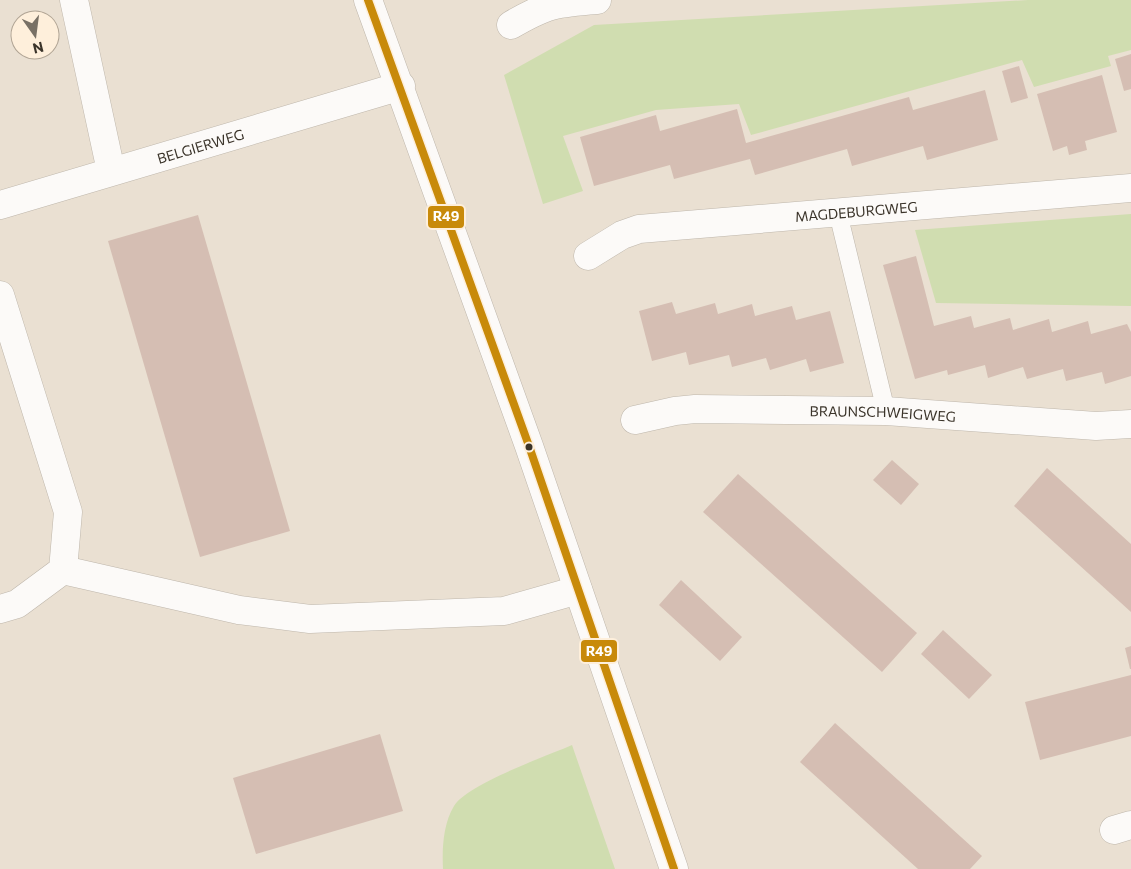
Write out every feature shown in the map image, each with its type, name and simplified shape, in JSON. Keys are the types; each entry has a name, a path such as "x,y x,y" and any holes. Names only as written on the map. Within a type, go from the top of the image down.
{"street":[{"path":"74,0 111,171"},
{"path":"368,0 401,86 674,869"},
{"path":"511,25 540,8 558,3 597,0"},
{"name":"BELGIERWEG","path":"0,205 401,86"},
{"name":"MAGDEBURGWEG","path":"588,256 622,235 639,229 1131,188"},
{"path":"0,295 68,512 63,570 17,604 0,609"},
{"name":"BRAUNSCHWEIGWEG","path":"635,420 675,411 694,409 886,411 1096,426 1131,424"},
{"path":"63,570 239,610 310,619 504,611 578,590"}],"lane":[{"path":"838,213 886,411"}],"green space":[{"path":"1028,0 1131,0 1131,50 1108,56 1111,66 1034,87 1022,60 751,135 739,104 656,110 563,136 583,191 543,204 504,75 594,25"},
{"path":"1131,214 1131,306 936,303 915,230"},
{"path":"572,745 615,869 443,869 445,829 450,813 462,798 490,780"}],"building":[{"path":"1131,54 1131,89 1124,91 1115,59"},
{"path":"1019,66 1028,98 1011,103 1002,71"},
{"path":"1102,75 1117,132 1085,141 1087,150 1069,155 1067,146 1053,151 1037,94"},
{"path":"985,90 998,140 927,160 923,146 852,166 847,149 755,175 750,159 674,179 670,165 594,186 580,137 656,115 660,131 737,109 746,143 909,97 913,110"},
{"path":"198,215 290,531 200,557 108,241"},
{"path":"916,256 934,326 971,316 974,328 1010,318 1013,330 1049,319 1052,332 1088,321 1091,334 1127,324 1131,332 1131,376 1105,384 1102,372 1066,381 1063,369 1027,379 1023,367 988,378 985,365 948,375 947,370 915,379 883,265"},
{"path":"672,302 676,314 715,303 718,314 752,304 755,316 792,306 796,320 830,311 844,363 810,372 806,359 770,370 766,358 732,367 729,355 689,365 686,352 652,361 639,311"},
{"path":"892,460 919,484 901,505 873,480"},
{"path":"1047,468 1131,544 1131,612 1014,506"},
{"path":"738,474 917,633 882,672 703,512"},
{"path":"681,580 742,637 720,661 659,605"},
{"path":"943,630 992,675 969,699 921,654"},
{"path":"1131,646 1131,669 1130,669 1125,648"},
{"path":"1131,675 1131,736 1040,760 1025,702"},
{"path":"835,723 982,856 970,869 918,869 800,762"},
{"path":"380,734 403,811 256,854 233,778"}],"transit line":[{"name":"R49","path":"368,0 529,446 674,869"}]}
